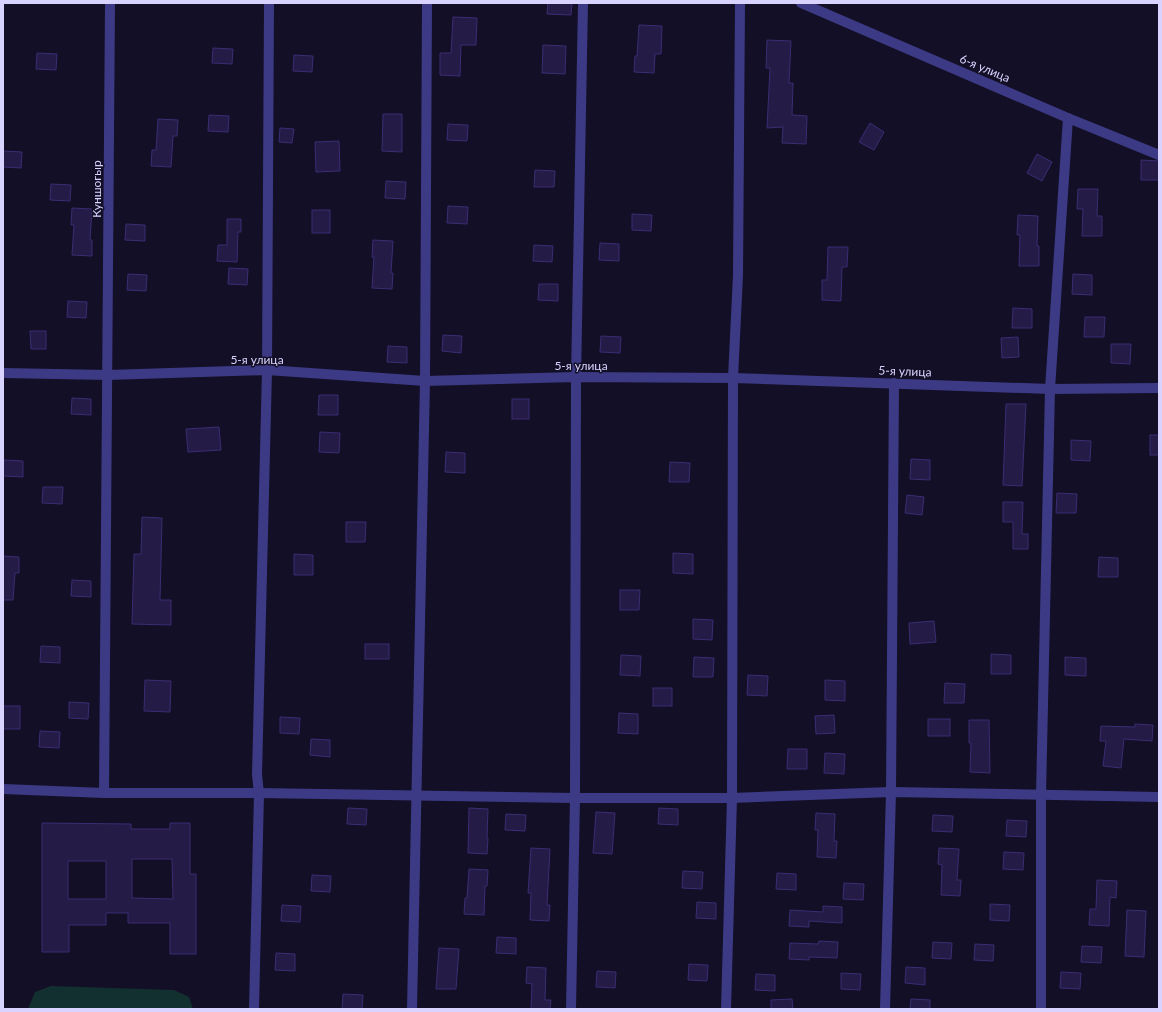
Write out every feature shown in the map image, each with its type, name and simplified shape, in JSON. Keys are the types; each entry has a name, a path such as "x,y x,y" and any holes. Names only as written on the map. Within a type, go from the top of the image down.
{"street":[{"name":"Куншогыр","path":"104,793 110,3"},
{"path":"254,1009 259,793 257,775 267,370 269,3"},
{"path":"412,1009 425,381 427,3"},
{"path":"571,1009 575,798 576,377 583,3"},
{"path":"726,1009 732,798 733,378 738,275 740,3"},
{"name":"6-я улица","path":"801,3 1068,118 1159,155"},
{"path":"1041,1009 1041,795 1050,389 1068,118"},
{"name":"5-я улица","path":"3,373 108,374 267,370 425,381 576,377 733,378 1050,389 1159,388"},
{"path":"885,1009 890,792 894,383"},
{"path":"3,790 104,793 259,793 575,798 732,798 890,792 1159,797"}],"green space":[{"path":"51,986 174,990 189,997 193,1009 28,1009 35,992"}],"building":[{"path":"548,3 572,3 571,15 547,14"},
{"path":"453,17 477,18 476,45 461,45 460,76 440,75 440,53 451,53"},
{"path":"639,25 662,26 661,54 655,54 654,73 634,72 635,56 637,56"},
{"path":"767,40 791,41 789,83 793,83 792,115 807,116 806,144 782,143 783,127 767,128 770,68 766,68"},
{"path":"543,45 566,46 565,74 542,73"},
{"path":"213,48 233,49 232,64 212,63"},
{"path":"37,53 57,54 56,70 36,69"},
{"path":"294,55 313,56 312,72 293,71"},
{"path":"383,114 402,114 402,152 382,151"},
{"path":"209,115 229,116 228,132 208,131"},
{"path":"158,119 178,120 177,136 173,136 171,167 151,166 152,150 156,150"},
{"path":"870,123 884,132 874,150 859,142"},
{"path":"448,124 468,125 467,141 447,140"},
{"path":"280,128 294,129 292,143 279,142"},
{"path":"339,141 340,171 316,172 315,142"},
{"path":"3,151 22,152 21,168 3,167"},
{"path":"1037,154 1052,162 1042,181 1027,173"},
{"path":"1141,160 1159,161 1159,180 1141,180"},
{"path":"535,170 555,171 554,187 534,187"},
{"path":"386,181 406,182 405,199 385,198"},
{"path":"51,184 71,185 70,201 50,200"},
{"path":"1078,189 1098,189 1097,216 1102,216 1102,236 1082,236 1083,209 1077,209"},
{"path":"448,206 468,207 467,224 447,223"},
{"path":"72,208 92,209 90,240 92,240 92,256 72,255 74,225 71,225"},
{"path":"312,210 330,210 330,233 312,233"},
{"path":"632,214 652,215 651,231 632,230"},
{"path":"1018,215 1038,216 1037,246 1039,246 1039,266 1019,266 1020,235 1017,235"},
{"path":"227,219 241,219 241,232 238,232 237,262 217,261 218,245 227,245"},
{"path":"126,224 145,225 145,241 125,240"},
{"path":"373,240 393,241 391,273 393,273 392,289 372,288 374,257 372,257"},
{"path":"600,243 619,244 619,261 599,260"},
{"path":"534,245 553,246 552,262 533,261"},
{"path":"828,247 848,247 847,267 842,267 841,301 822,300 822,280 827,280"},
{"path":"229,268 248,269 247,285 228,284"},
{"path":"128,274 147,275 146,291 127,290"},
{"path":"1073,274 1092,275 1092,295 1072,294"},
{"path":"539,284 558,284 558,301 538,300"},
{"path":"68,301 87,302 86,318 67,317"},
{"path":"1013,308 1032,309 1032,328 1012,328"},
{"path":"1085,317 1105,317 1104,337 1084,337"},
{"path":"30,331 46,331 46,349 31,349"},
{"path":"443,335 462,336 461,353 442,351"},
{"path":"601,336 621,337 620,353 600,352"},
{"path":"1018,337 1019,357 1002,358 1001,338"},
{"path":"1111,344 1131,344 1130,364 1111,363"},
{"path":"388,346 407,347 407,363 387,362"},
{"path":"319,395 338,395 338,415 318,415"},
{"path":"72,398 91,399 91,415 71,414"},
{"path":"512,399 529,399 529,419 512,419"},
{"path":"1006,404 1026,404 1022,486 1003,485"},
{"path":"219,427 221,450 188,452 186,429"},
{"path":"320,432 340,433 339,453 319,452"},
{"path":"1150,435 1159,435 1159,455 1150,455"},
{"path":"1071,440 1091,441 1090,461 1071,460"},
{"path":"446,452 465,453 465,473 445,472"},
{"path":"911,459 930,460 930,480 910,479"},
{"path":"4,460 23,461 23,477 3,476"},
{"path":"670,462 690,463 689,482 669,482"},
{"path":"43,487 63,487 62,504 42,503"},
{"path":"1057,493 1077,494 1076,513 1056,513"},
{"path":"907,495 924,497 922,515 905,513"},
{"path":"1003,502 1023,502 1022,534 1028,534 1028,549 1013,549 1013,522 1003,522"},
{"path":"142,517 162,518 160,600 171,600 171,625 132,624 134,554 141,554"},
{"path":"346,522 366,522 365,542 346,542"},
{"path":"673,553 693,554 693,574 673,573"},
{"path":"294,554 313,555 313,575 294,575"},
{"path":"3,556 19,557 19,573 15,573 13,600 3,600"},
{"path":"1099,557 1118,558 1118,577 1098,577"},
{"path":"72,580 91,581 91,597 71,596"},
{"path":"620,590 640,590 639,610 620,610"},
{"path":"693,619 713,620 712,640 693,639"},
{"path":"934,621 936,642 910,644 909,623"},
{"path":"365,644 389,644 389,659 365,659"},
{"path":"41,646 60,647 60,663 40,662"},
{"path":"991,654 1011,655 1011,674 991,674"},
{"path":"621,655 641,656 640,676 620,675"},
{"path":"694,657 714,658 713,677 693,677"},
{"path":"1065,657 1086,658 1086,676 1065,675"},
{"path":"748,675 768,676 767,696 747,695"},
{"path":"145,680 171,681 170,712 144,711"},
{"path":"825,680 845,681 845,701 825,700"},
{"path":"945,683 965,684 964,703 944,703"},
{"path":"653,688 672,688 672,706 653,706"},
{"path":"69,702 89,703 88,719 69,718"},
{"path":"3,706 20,706 20,729 3,729"},
{"path":"619,713 638,714 638,734 618,733"},
{"path":"834,715 835,733 816,734 815,716"},
{"path":"280,717 300,718 299,734 280,733"},
{"path":"928,719 950,719 950,736 928,736"},
{"path":"969,720 989,720 990,773 970,772 971,743 969,743"},
{"path":"1135,724 1153,725 1152,741 1124,739 1121,768 1103,766 1106,741 1100,741 1101,726 1135,727"},
{"path":"40,731 60,732 59,748 39,747"},
{"path":"311,739 330,740 330,757 310,755"},
{"path":"788,749 807,749 807,769 787,769"},
{"path":"825,753 845,754 844,774 824,773"},
{"path":"348,808 367,809 366,825 347,824"},
{"path":"469,808 488,809 487,854 468,853"},
{"path":"659,808 678,809 678,825 658,824"},
{"path":"596,812 615,813 612,854 593,853"},
{"path":"816,813 835,814 834,841 837,841 836,858 817,857 818,830 815,830"},
{"path":"506,814 526,815 525,831 505,830"},
{"path":"933,815 953,816 952,832 932,831"},
{"path":"1007,820 1027,821 1026,837 1006,836"},
{"path":"42,823 131,824 131,829 170,829 170,823 190,823 190,874 196,874 196,954 170,954 170,923 128,923 128,913 106,913 106,925 69,925 69,952 42,952","holes":["132,859 172,859 173,899 132,898","68,861 106,861 106,899 68,899"]},
{"path":"531,848 550,849 547,905 550,905 549,921 530,920 531,893 528,893"},
{"path":"939,848 959,849 957,880 961,880 960,896 941,895 942,865 938,864"},
{"path":"1004,852 1024,853 1023,870 1003,869"},
{"path":"469,869 488,870 487,886 485,886 484,915 464,914 465,898 467,898"},
{"path":"683,871 703,872 702,889 682,888"},
{"path":"777,873 796,874 796,890 776,889"},
{"path":"312,875 331,876 330,892 311,891"},
{"path":"1097,880 1117,881 1116,898 1110,897 1109,926 1089,925 1090,909 1096,909"},
{"path":"844,883 864,884 863,900 843,899"},
{"path":"697,902 716,903 716,919 696,918"},
{"path":"990,904 1010,905 1009,921 990,920"},
{"path":"282,905 301,906 300,922 281,921"},
{"path":"823,906 842,907 842,923 809,921 809,927 789,926 790,910 823,912"},
{"path":"1127,910 1146,911 1144,957 1125,956"},
{"path":"497,937 516,938 516,954 496,953"},
{"path":"819,941 838,942 837,958 809,957 809,960 789,959 790,943 818,944"},
{"path":"933,942 952,943 951,959 932,958"},
{"path":"975,944 994,945 993,961 974,960"},
{"path":"1082,946 1102,947 1101,963 1081,962"},
{"path":"439,948 459,949 456,989 436,989"},
{"path":"276,953 295,954 295,971 275,970"},
{"path":"689,964 708,965 707,981 688,980"},
{"path":"527,967 546,968 545,1000 551,1000 550,1009 531,1009 532,984 526,983"},
{"path":"906,967 925,968 925,985 905,983"},
{"path":"597,971 616,972 615,988 596,987"},
{"path":"1061,972 1081,973 1080,989 1060,988"},
{"path":"841,973 861,974 860,990 841,989"},
{"path":"756,974 775,975 775,991 755,990"},
{"path":"343,994 363,995 362,1009 342,1009"},
{"path":"792,999 793,1009 771,1009 771,1000"},
{"path":"911,999 930,1000 930,1009 910,1009"}]}
